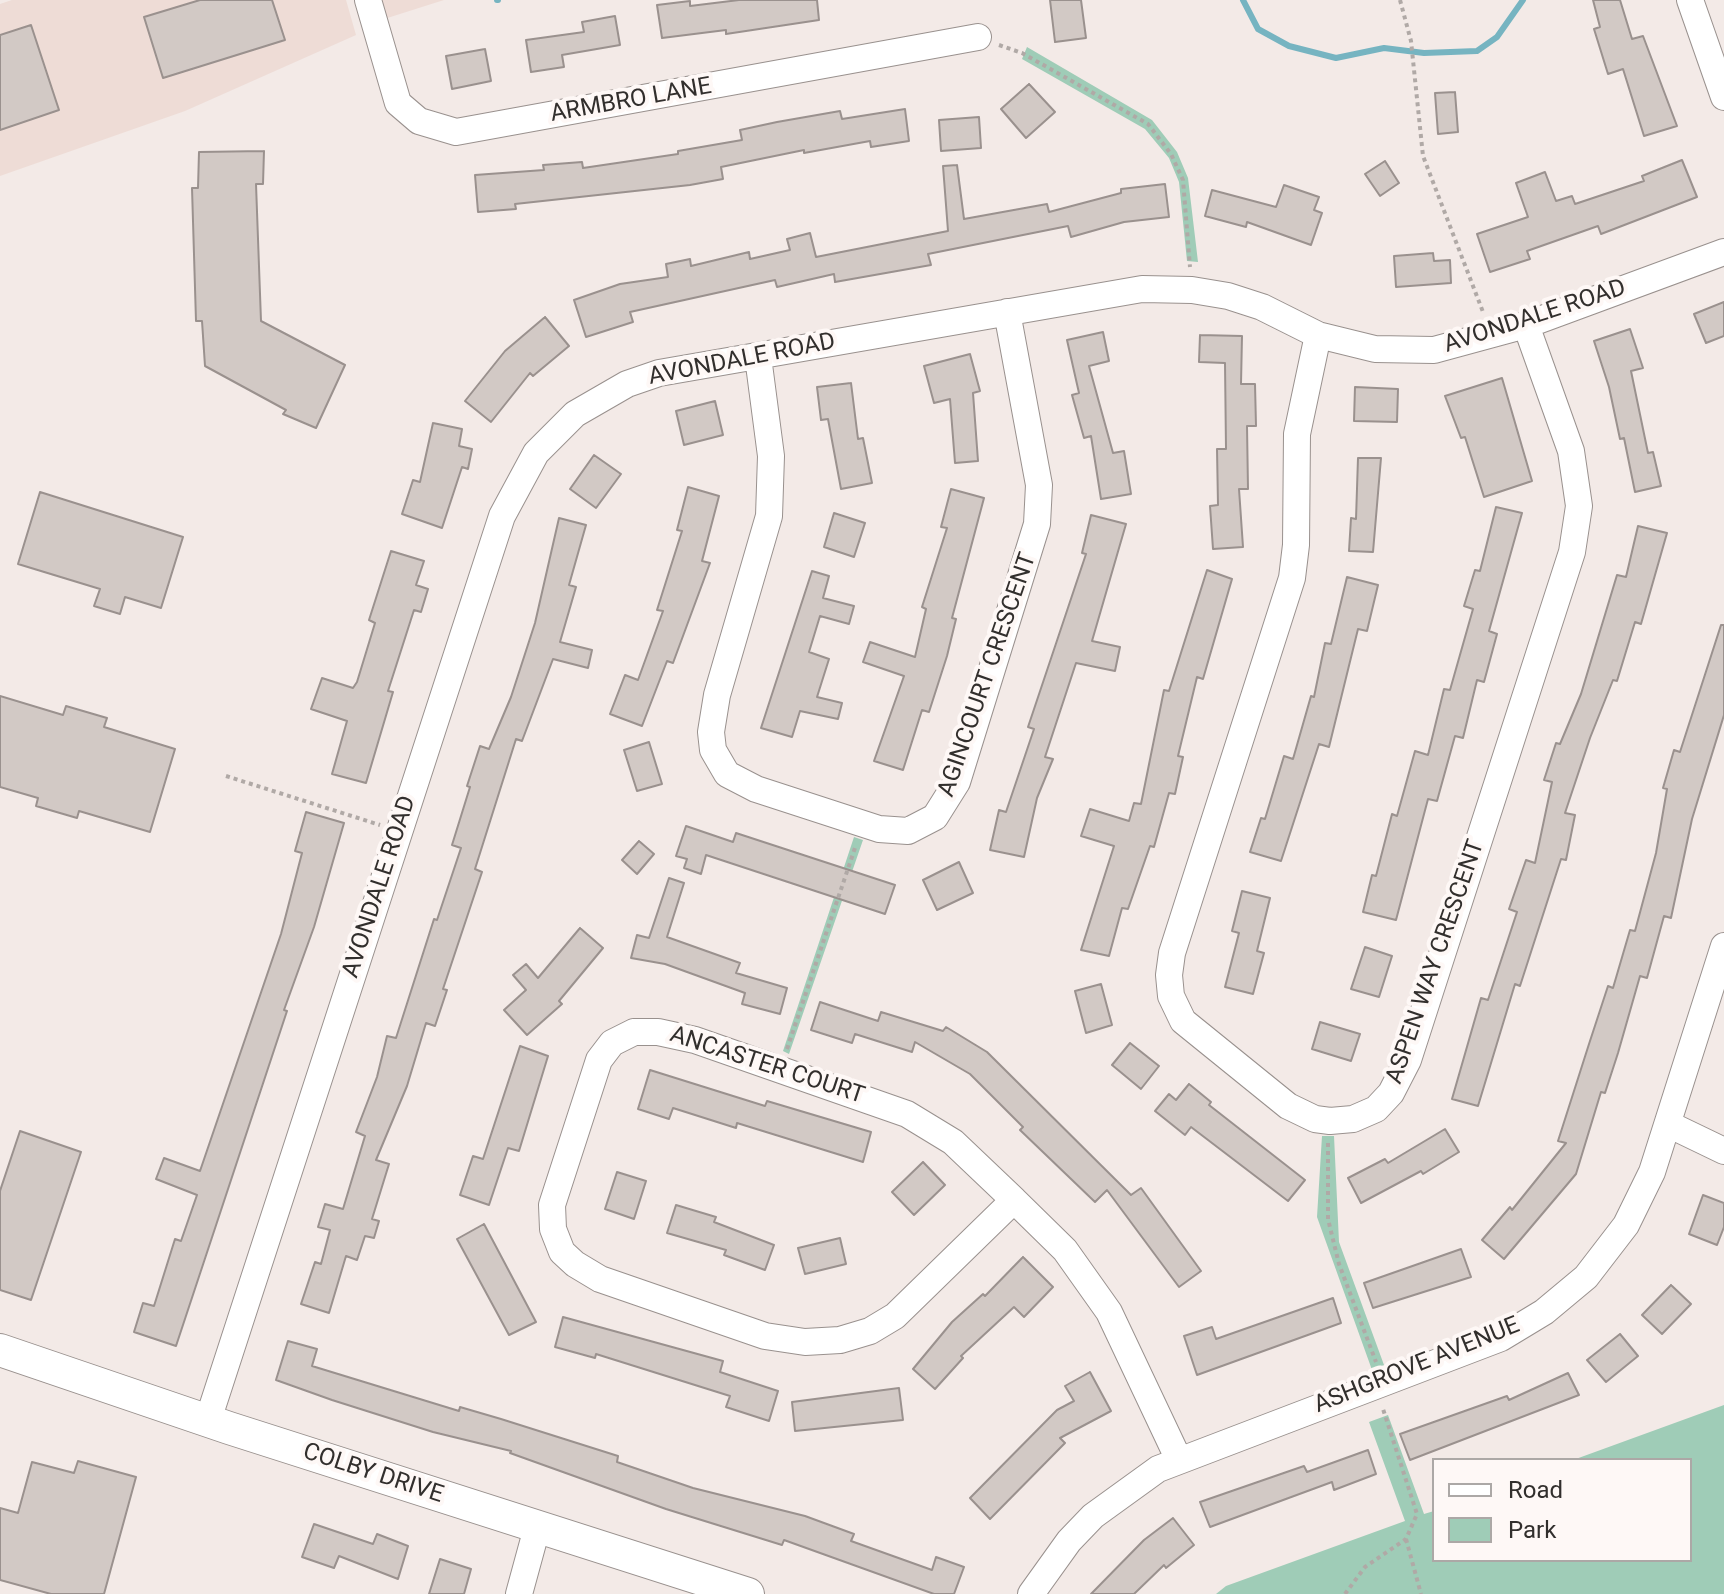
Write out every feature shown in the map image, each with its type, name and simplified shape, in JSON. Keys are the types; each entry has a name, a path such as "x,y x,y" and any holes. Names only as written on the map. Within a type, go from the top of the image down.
{"street":[{"name":"ARMBRO LANE","path":"368,0 398,103 419,121 456,132 978,37"},
{"path":"1690,0 1724,97"},
{"name":"AVONDALE ROAD","path":"208,1420 502,516 536,453 575,414 627,384 659,373 1142,289 1192,290 1248,301 1318,335 1390,352 1434,350 1526,325 1724,252"},
{"name":"AGINCOURT CRESCENT","path":"758,357 771,492 766,528 717,695 711,732 713,750 721,766 735,779 780,798 863,824 908,831 929,822 949,798 999,656 1039,513 1039,485 1007,312"},
{"name":"ASPEN WAY CRESCENT","path":"1330,1121 1353,1119 1376,1109 1391,1093 1408,1060 1572,552 1579,506 1571,451 1526,325"},
{"path":"1318,335 1297,434 1296,545 1292,578 1172,953 1169,975 1171,996 1183,1021 1288,1106 1315,1119 1330,1121"},
{"name":"ASHGROVE AVENUE","path":"1031,1594 1062,1550 1093,1516 1134,1483 1178,1458 1501,1338 1544,1312 1575,1286 1611,1248 1652,1172 1724,946"},
{"name":"ANCASTER COURT","path":"1014,1200 895,1316 870,1331 824,1342 785,1340 747,1331 600,1279 566,1256 553,1229 555,1190 589,1084 599,1060 612,1043 634,1032 658,1032 695,1040 881,1103 932,1128 971,1157 1065,1250 1109,1312 1178,1458"},
{"path":"1668,1124 1724,1151"},
{"name":"COLBY DRIVE","path":"0,1350 537,1528 748,1594"},
{"path":"519,1594 537,1528"}],"path":[{"path":"1400,0 1411,41 1423,156 1492,336"},
{"path":"978,37 1022,53 1148,124 1171,154 1183,180 1192,290"},
{"path":"226,776 398,831"},
{"path":"781,1067 863,824"},
{"path":"1330,1121 1328,1219 1339,1264 1378,1367 1375,1385 1417,1514 1406,1539 1365,1567 1345,1594"},
{"path":"1406,1539 1421,1594"}],"shaded area":[{"path":"12,0 346,0 356,35 185,111 0,176 0,4"},
{"path":"376,0 444,0 381,20"}],"green space":[{"path":"1027,47 1152,120 1177,152 1188,178 1198,262 1187,261 1179,182 1169,158 1145,129 1022,59"},
{"path":"854,837 863,840 789,1054 783,1051"},
{"path":"1322,1136 1334,1136 1339,1242 1384,1365 1372,1370 1317,1217"},
{"path":"1724,1405 1724,1594 1216,1594 1226,1586 1405,1521 1369,1422 1388,1415 1424,1514 1432,1512 1432,1562 1692,1562 1692,1458 1578,1458"}],"building":[{"path":"200,0 272,0 285,40 163,78 144,17"},
{"path":"739,0 817,0 819,20 726,34 726,30 662,38 657,5 690,1 690,6"},
{"path":"1050,0 1081,0 1086,38 1055,42"},
{"path":"1593,0 1620,0 1632,39 1643,36 1677,126 1644,136 1623,69 1608,74 1594,29 1600,27"},
{"path":"615,16 620,45 562,55 564,67 531,72 526,40 584,32 582,22"},
{"path":"31,25 59,110 0,130 0,35"},
{"path":"485,49 491,81 452,89 446,56"},
{"path":"1029,84 1055,112 1026,138 1001,109"},
{"path":"1455,92 1458,132 1438,134 1435,93"},
{"path":"905,109 909,141 871,147 870,141 804,153 804,150 721,167 723,179 515,204 516,209 478,212 475,175 544,170 543,165 582,162 583,168 678,154 678,151 742,140 740,130 777,122 840,111 842,119"},
{"path":"979,117 981,148 941,151 939,120"},
{"path":"264,151 263,184 256,184 261,321 345,365 316,428 283,414 286,410 205,366 202,321 196,321 192,188 198,188 199,152"},
{"path":"1682,160 1697,197 1601,234 1598,226 1527,251 1530,259 1490,272 1477,234 1528,217 1516,183 1545,172 1556,201 1572,196 1575,204 1644,181 1642,176"},
{"path":"1385,161 1399,183 1380,196 1365,174"},
{"path":"957,165 964,219 1047,204 1049,212 1121,193 1121,189 1165,184 1169,217 1124,222 1071,237 1068,226 928,254 931,265 835,282 834,274 777,287 775,280 630,312 633,322 586,337 574,300 620,284 668,277 666,264 690,259 691,266 749,252 750,259 790,250 787,239 810,233 816,257 948,231 943,166"},
{"path":"1284,185 1319,197 1314,210 1322,213 1311,245 1247,222 1246,227 1205,216 1212,190 1276,207"},
{"path":"1433,253 1434,261 1450,260 1451,283 1396,287 1394,256"},
{"path":"1724,302 1724,336 1706,343 1694,314"},
{"path":"545,317 569,346 533,376 530,373 491,422 465,401 505,351"},
{"path":"1630,329 1643,368 1631,371 1648,453 1653,452 1661,486 1635,492 1624,438 1620,439 1609,387 1594,341"},
{"path":"1103,332 1109,361 1089,366 1113,453 1124,451 1131,494 1101,499 1091,436 1084,438 1072,395 1079,393 1067,340"},
{"path":"1200,335 1242,336 1241,384 1255,384 1256,426 1247,426 1248,489 1239,489 1243,547 1213,549 1210,506 1218,505 1217,449 1226,449 1225,363 1199,362"},
{"path":"970,354 980,391 973,393 978,461 955,463 950,399 934,403 924,366"},
{"path":"1502,378 1532,481 1484,497 1465,437 1461,438 1445,396"},
{"path":"851,383 858,439 863,438 872,483 841,489 828,419 821,420 817,387"},
{"path":"1355,387 1398,389 1397,422 1354,421"},
{"path":"715,401 723,435 684,445 676,411"},
{"path":"433,423 462,429 459,446 472,449 468,469 462,467 442,528 402,514 413,480 420,482"},
{"path":"594,455 621,474 596,508 570,489"},
{"path":"1358,458 1381,458 1373,552 1349,551 1351,518 1356,519"},
{"path":"688,487 719,496 702,561 710,563 673,663 667,661 642,726 610,714 625,675 638,680 663,611 657,610 682,531 677,530"},
{"path":"951,489 984,498 952,618 956,619 947,656 929,712 922,710 903,770 874,761 904,676 863,662 870,642 915,657 926,609 922,607 947,528 941,527"},
{"path":"40,492 183,537 161,608 125,597 120,614 94,606 100,589 18,564"},
{"path":"1496,507 1522,513 1489,631 1497,634 1484,682 1477,680 1463,738 1455,736 1437,801 1428,799 1396,920 1363,912 1392,814 1397,816 1415,751 1428,755 1444,689 1450,690 1473,609 1464,606 1475,570 1480,571"},
{"path":"834,513 865,523 854,557 824,547"},
{"path":"1091,515 1126,524 1092,641 1120,647 1115,671 1076,663 1045,757 1053,759 1037,798 1024,857 990,850 999,810 1006,812 1034,729 1028,727 1086,554 1082,553"},
{"path":"559,518 586,525 569,585 576,587 560,642 592,650 588,668 553,659 522,741 516,739 475,869 482,872 443,989 447,990 435,1026 426,1023 407,1086 376,1160 389,1164 372,1219 379,1221 374,1238 365,1236 357,1260 346,1256 329,1313 301,1304 315,1262 321,1264 330,1230 318,1227 325,1204 343,1209 365,1136 356,1132 377,1077 387,1036 396,1038 434,919 437,920 461,848 452,845 480,746 489,749 511,697 535,623"},
{"path":"1638,526 1667,533 1641,624 1635,622 1617,681 1613,680 1590,738 1565,813 1575,815 1566,860 1561,859 1520,986 1515,984 1478,1106 1452,1099 1481,998 1488,1000 1517,912 1509,909 1526,860 1535,863 1552,782 1544,780 1556,743 1560,744 1581,694 1617,575 1626,577"},
{"path":"391,551 424,561 416,585 428,589 421,612 414,610 388,691 393,692 366,783 332,774 347,721 311,709 322,678 353,688 357,682 375,623 369,620"},
{"path":"1207,570 1232,579 1203,679 1197,677 1178,756 1183,757 1175,794 1169,793 1154,847 1150,846 1128,909 1122,908 1109,956 1081,950 1114,846 1081,836 1090,809 1129,821 1134,803 1141,804 1164,690 1169,691"},
{"path":"812,571 829,576 823,598 854,606 849,624 820,616 809,652 829,659 817,697 842,703 838,719 800,711 792,737 761,728"},
{"path":"1347,577 1378,585 1367,631 1358,629 1329,747 1319,744 1281,861 1250,852 1261,818 1265,819 1284,756 1293,759 1311,696 1314,697 1325,643 1331,644"},
{"path":"1721,625 1724,625 1724,715 1692,819 1671,918 1664,916 1647,978 1640,976 1618,1053 1605,1093 1601,1092 1576,1174 1504,1259 1482,1240 1510,1207 1512,1210 1566,1143 1558,1141 1589,1044 1608,986 1613,988 1630,930 1635,931 1656,853 1667,789 1663,788 1674,750 1680,752"},
{"path":"0,696 63,715 66,706 107,718 104,727 175,749 150,832 79,811 77,818 36,806 38,798 0,787"},
{"path":"649,742 662,784 637,791 624,750"},
{"path":"306,812 344,823 314,927 284,1010 287,1011 176,1346 134,1332 143,1303 154,1306 175,1239 181,1241 197,1195 156,1179 164,1158 200,1171 281,934 302,853 295,851"},
{"path":"686,826 733,842 736,833 895,885 885,914 706,855 701,874 684,868 687,859 676,856"},
{"path":"639,841 654,854 637,874 622,860"},
{"path":"959,862 973,893 937,910 923,880"},
{"path":"669,878 684,883 667,937 740,963 736,973 787,988 780,1014 742,1004 745,993 665,964 631,958 637,935 649,938"},
{"path":"1242,891 1270,898 1257,951 1264,953 1253,994 1225,987 1239,933 1232,931"},
{"path":"580,928 603,948 559,1001 562,1004 527,1035 504,1010 526,990 513,975 526,964 538,978"},
{"path":"1365,947 1392,956 1379,997 1351,989"},
{"path":"1101,984 1112,1025 1086,1033 1075,991"},
{"path":"820,1002 878,1021 881,1012 943,1031 946,1027 987,1052 1131,1195 1141,1188 1201,1271 1179,1287 1107,1190 1095,1202 1020,1130 1023,1127 970,1074 915,1042 912,1052 855,1034 852,1043 811,1030"},
{"path":"1320,1022 1360,1034 1351,1061 1312,1049"},
{"path":"1130,1043 1159,1066 1141,1089 1112,1065"},
{"path":"520,1046 548,1056 519,1151 508,1148 489,1205 460,1195 473,1156 483,1159"},
{"path":"650,1070 765,1106 767,1101 871,1132 863,1162 737,1123 736,1128 673,1108 669,1119 638,1109"},
{"path":"1189,1084 1211,1102 1209,1105 1305,1180 1288,1201 1191,1127 1185,1135 1155,1111 1169,1094 1176,1100"},
{"path":"1445,1129 1459,1152 1423,1174 1421,1171 1361,1203 1348,1178 1385,1159 1388,1163"},
{"path":"20,1131 81,1152 31,1300 0,1290 0,1191"},
{"path":"923,1162 945,1185 914,1215 892,1192"},
{"path":"617,1172 646,1181 634,1219 605,1209"},
{"path":"1703,1195 1724,1203 1724,1227 1717,1245 1689,1234"},
{"path":"676,1205 716,1217 714,1222 774,1245 765,1270 724,1255 726,1250 667,1233"},
{"path":"484,1224 536,1322 509,1335 457,1239"},
{"path":"840,1238 846,1264 805,1274 798,1248"},
{"path":"1461,1249 1471,1277 1373,1308 1364,1283"},
{"path":"1023,1257 1053,1287 1024,1317 1014,1307 961,1356 963,1358 935,1389 913,1369 952,1322 983,1294 985,1296"},
{"path":"1671,1285 1691,1304 1662,1334 1642,1315"},
{"path":"1333,1298 1341,1323 1197,1375 1184,1336 1212,1327 1216,1339"},
{"path":"563,1317 723,1361 720,1372 778,1391 769,1421 726,1407 730,1396 596,1354 595,1358 555,1347"},
{"path":"1620,1334 1638,1356 1606,1382 1587,1360"},
{"path":"288,1341 317,1349 312,1366 459,1411 460,1407 501,1419 618,1456 617,1462 693,1488 805,1516 854,1534 851,1541 932,1570 936,1557 964,1567 954,1594 934,1594 784,1540 782,1545 666,1509 511,1451 433,1432 332,1400 276,1380"},
{"path":"1090,1372 1111,1411 1060,1438 1065,1443 990,1519 970,1498 1057,1410 1074,1401 1065,1386"},
{"path":"1568,1373 1579,1395 1410,1460 1400,1434 1507,1396 1509,1400"},
{"path":"899,1388 903,1420 795,1431 792,1402"},
{"path":"1368,1450 1376,1474 1334,1490 1332,1482 1210,1527 1200,1502 1304,1466 1307,1472"},
{"path":"78,1461 136,1477 104,1594 51,1594 0,1580 0,1508 18,1513 32,1462 74,1473"},
{"path":"1173,1518 1194,1545 1166,1568 1164,1565 1134,1594 1091,1594 1144,1540"},
{"path":"314,1524 373,1544 377,1534 408,1546 398,1579 339,1556 334,1568 302,1557"},
{"path":"440,1559 471,1569 464,1594 429,1594"}],"waterway":[{"path":"1243,0 1258,29 1289,46 1336,58 1384,48 1424,53 1477,51 1497,37 1523,0"}]}
